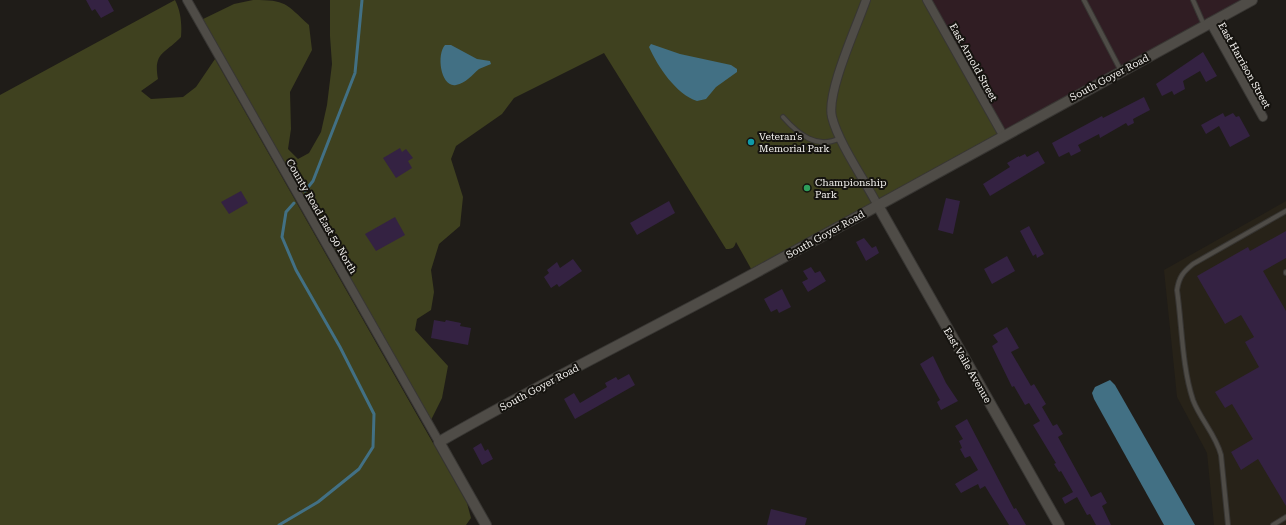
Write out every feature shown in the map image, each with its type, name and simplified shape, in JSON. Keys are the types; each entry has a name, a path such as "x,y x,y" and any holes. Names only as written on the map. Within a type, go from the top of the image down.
{"street":[{"name":"County Road East 50 North","path":"187,0 439,442"},
{"path":"866,0 838,77 831,105 832,117 840,137 878,204"},
{"name":"East Arnold Street","path":"928,0 1003,135"},
{"name":"South Goyer Road","path":"439,442 488,414 754,274 1003,135 1252,0"},
{"name":"East Harrison Street","path":"1207,24 1263,117"},
{"name":"East Vaile Avenue","path":"878,204 1059,525"},
{"path":"439,442 486,525"}],"lane":[{"path":"1084,0 1121,71"},
{"path":"1193,0 1207,24"},
{"path":"783,117 795,130 807,138 818,142 830,143 840,137"},
{"path":"1228,525 1221,455 1218,444 1194,402 1189,385 1177,290 1179,279 1183,272 1193,264 1286,212"},
{"path":"1273,525 1286,517"}],"shaded area":[{"path":"927,0 1252,0 1003,135"},
{"path":"1286,201 1286,525 1214,525 1207,453 1177,397 1164,270"}],"green space":[{"path":"175,0 181,18 181,37 159,58 157,63 158,79 141,91 151,99 183,97 196,87 215,59 467,503 471,518 466,525 0,525 0,95"},
{"path":"253,0 272,1 284,4 309,25 312,50 290,92 291,129 288,149 298,159 309,153 321,132 327,105 332,64 330,0 927,0 1003,135 754,274 736,242 733,248 726,249 604,53 514,98 502,114 456,146 451,159 463,197 460,226 439,244 431,270 434,292 431,310 417,319 415,330 448,366 442,398 429,424 199,21 234,4"}],"water":[{"path":"651,44 680,54 731,65 737,69 737,72 716,87 706,99 697,101 682,92 668,79 649,47"},
{"path":"445,45 451,45 477,59 490,61 491,64 479,69 463,82 456,85 451,85 444,76 442,70 441,56"},
{"path":"1110,380 1115,385 1195,525 1164,525 1094,399 1092,393 1095,387"}],"building":[{"path":"86,0 108,0 114,11 101,18 95,9 92,11"},
{"path":"1203,52 1217,76 1206,82 1200,71 1183,81 1185,89 1174,95 1172,91 1162,96 1156,84"},
{"path":"1144,97 1150,110 1133,119 1134,123 1128,126 1126,123 1100,138 1099,134 1078,145 1081,151 1071,156 1069,152 1059,157 1052,143 1102,116 1103,118"},
{"path":"1223,113 1225,117 1233,113 1236,117 1239,116 1250,136 1230,147 1219,126 1206,134 1201,125"},
{"path":"400,148 402,152 406,149 413,158 408,161 412,168 396,178 383,158"},
{"path":"1038,151 1045,163 990,196 983,184 1010,167 1007,163 1019,156 1025,154 1027,157"},
{"path":"241,191 248,203 229,214 221,202"},
{"path":"946,198 960,201 953,234 938,230"},
{"path":"669,201 675,213 637,235 630,223"},
{"path":"395,217 405,235 376,251 365,234"},
{"path":"1029,226 1044,254 1037,258 1036,254 1033,256 1020,231"},
{"path":"1286,231 1286,258 1263,271 1286,311 1286,506 1258,459 1241,470 1231,452 1253,439 1232,404 1225,408 1215,392 1259,367 1245,342 1254,337 1241,315 1225,324 1197,276 1248,247 1250,251"},
{"path":"864,238 872,248 876,246 879,253 866,261 856,242"},
{"path":"1007,256 1015,271 992,284 984,269"},
{"path":"573,259 582,271 559,287 557,284 551,288 544,277 549,273 547,270 557,262 560,268"},
{"path":"811,267 815,273 820,271 826,281 808,292 802,282 808,279 803,271"},
{"path":"782,289 791,307 779,313 777,309 771,312 764,299"},
{"path":"434,320 445,322 446,320 461,323 460,326 471,328 468,345 431,338"},
{"path":"1007,327 1019,348 1011,352 1031,386 1034,384 1046,404 1042,407 1053,426 1057,424 1063,434 1058,437 1091,497 1101,492 1107,503 1102,506 1111,525 1096,525 1090,514 1087,515 1077,497 1065,504 1062,498 1073,492 1061,471 1059,472 1054,464 1056,463 1033,425 1040,421 1029,403 1025,405 1014,386 1012,387 992,346 998,342 993,335"},
{"path":"933,356 946,383 958,401 941,410 937,402 940,400 920,364"},
{"path":"629,374 635,385 575,419 564,399 574,393 580,403 607,387 605,383 616,377 618,380"},
{"path":"967,419 1014,509 1016,508 1026,525 1009,525 985,486 980,489 978,484 961,493 955,484 978,470 970,456 965,458 960,449 962,448 959,441 963,439 955,426"},
{"path":"481,443 485,451 488,449 493,459 482,465 473,448"},
{"path":"771,509 807,518 805,525 767,525"}],"waterway":[{"path":"305,191 313,181 355,73 362,0"},
{"path":"279,525 318,502 359,469 373,447 374,414 340,347 296,270 282,237 286,212 294,203"}],"place":[{"name":"Veteran's Memorial Park","path":"751,142"},
{"name":"Championship Park","path":"807,188"}]}
